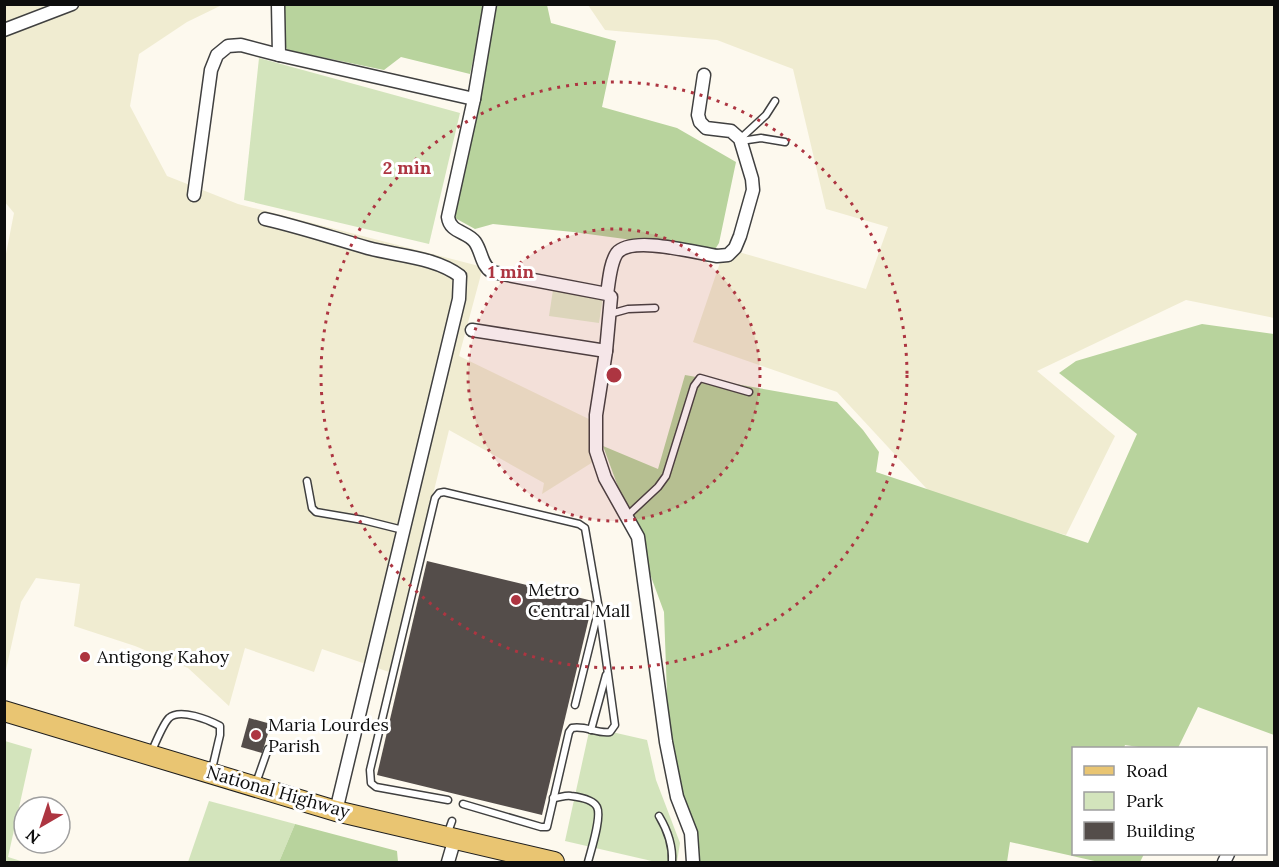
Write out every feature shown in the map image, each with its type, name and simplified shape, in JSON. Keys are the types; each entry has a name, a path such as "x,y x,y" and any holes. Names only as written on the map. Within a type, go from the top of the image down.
{"main road":[{"name":"National Highway","path":"4,711 336,811 451,831 516,858 554,862"}],"street":[{"path":"4,30 72,4"},
{"path":"278,4 279,55"},
{"path":"490,4 474,99 448,217 452,227 475,242 487,269 492,272 607,294 611,297 606,351 596,415 597,451 605,478 638,537 641,549 666,742 677,797 691,833 693,862"},
{"path":"194,195 211,70 217,55 228,46 241,45 474,99"},
{"path":"607,294 614,258 618,251 626,247 649,245 717,256 728,255 735,248 753,190 753,179 740,140 731,131 706,128 700,122 698,115 704,75"},
{"path":"265,219 368,248 430,262 452,270 460,276 459,299 336,811"},
{"path":"472,330 606,351"},
{"path":"448,862 451,831"}],"lane":[{"path":"740,140 766,116 775,101"},
{"path":"740,140 761,138 785,142"},
{"path":"609,315 628,309 655,308"},
{"path":"627,516 658,487 666,476 694,386 700,378 749,392"},
{"path":"307,480 312,508 316,512 363,519 403,530"},
{"path":"448,800 376,788 371,783 370,770 435,498 439,493 444,492 579,524 585,528 599,609 614,729 604,733 577,727 572,728 569,732 547,827 463,804"},
{"path":"575,705 599,609"},
{"path":"591,730 607,673"},
{"path":"150,755 168,718 184,715 206,719 220,726 211,773"},
{"path":"255,787 268,749"},
{"path":"553,798 568,795 585,798 594,802 597,807 598,815 588,862"},
{"path":"659,816 668,831 672,862"}],"shaded area":[{"path":"5,5 222,5 187,22 139,54 130,106 167,176 238,204 483,267 459,356 595,422 593,462 542,494 544,483 449,430 389,672 322,649 314,672 245,648 229,706 188,668 135,646 74,626 80,584 36,578 21,602 5,674 4,264 14,213 4,201"},
{"path":"588,5 1274,5 1274,318 1186,300 1037,371 1115,436 1066,535 938,501 837,392 693,342 725,248 866,289 888,227 826,209 793,69 717,40 605,30"}],"green space":[{"path":"273,5 485,5 470,74 401,57 384,70 287,50"},
{"path":"496,5 547,5 551,23 616,41 602,107 677,128 736,162 719,243 714,251 493,224 475,229 455,218"},
{"path":"259,58 460,113 429,244 244,200"},
{"path":"553,290 603,297 599,323 549,316"},
{"path":"1202,324 1274,334 1274,735 1198,707 1178,747 1125,745 1124,747 1072,747 1072,855 1144,855 1140,862 1099,862 1010,842 1007,862 693,862 669,750 664,612 603,446 658,469 685,375 837,402 863,430 879,452 876,472 1088,543 1137,434 1059,373 1076,361"},
{"path":"590,727 647,740 656,780 680,843 677,862 656,862 565,841"},
{"path":"5,741 32,749 22,795 12,795 12,839 8,857 24,862 5,862"},
{"path":"209,801 295,824 279,862 188,862"},
{"path":"295,824 397,851 398,862 279,862"}],"building":[{"path":"427,561 593,601 542,815 377,775"},
{"name":"Maria Lourdes Parish","path":"249,718 271,724 262,753 241,747"}],"place":[{"name":"Metro Central Mall","path":"516,600"},
{"name":"Antigong Kahoy","path":"85,657"},
{"name":"Maria Lourdes Parish","path":"256,735"}]}
